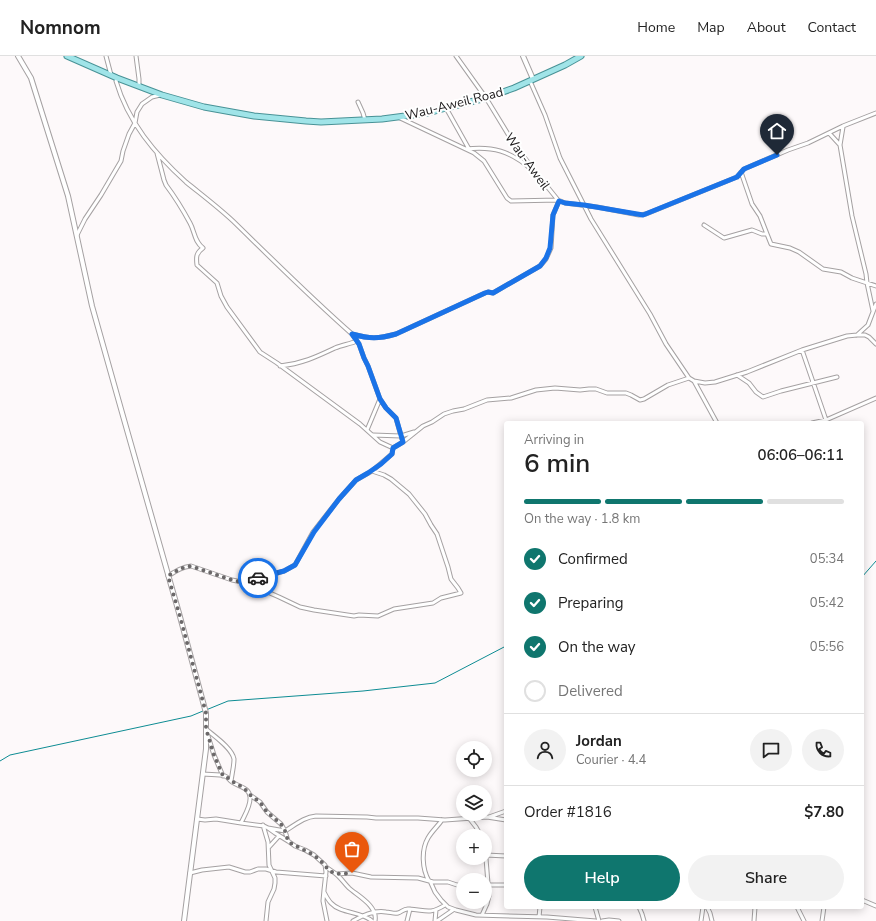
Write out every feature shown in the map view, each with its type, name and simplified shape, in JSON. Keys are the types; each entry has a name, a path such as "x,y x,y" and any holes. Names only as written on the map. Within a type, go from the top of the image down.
{"main road":[{"name":"Wau-Aweil Road","path":"67,56 117,78 162,95 204,107 254,116 321,122 398,117 446,108 486,98 514,88 565,65 581,56"}],"street":[{"path":"18,56 31,78 68,196 92,306 206,713 206,749 184,921"},
{"path":"106,56 110,75"},
{"path":"136,56 139,79 138,85"},
{"name":"Wau-Aweil","path":"456,56 486,98 514,144 536,174 559,200 570,204 643,215 737,177 744,169 876,113"},
{"path":"523,56 560,158 591,219 688,378 705,383 715,382 802,350 836,339 857,335 865,335 876,344"},
{"path":"117,78 116,81 135,123 156,152 188,183 220,209 352,334 361,349 380,399 386,408 396,418 403,442"},
{"path":"77,237 85,219 121,161 127,140 135,123 137,112 142,104 152,97 162,95"},
{"path":"358,102 365,120"},
{"path":"446,108 467,149"},
{"path":"352,334 370,338 382,338 396,334 485,293 493,293 540,266 546,258 550,248 553,215 559,200 511,200 508,198 484,160 467,149 398,117"},
{"path":"843,126 840,144 852,216 873,311"},
{"path":"829,133 840,144"},
{"path":"467,149 485,148 504,152 524,163 536,174"},
{"path":"156,152 166,185 186,214 192,225 196,241 203,248 198,252 196,258 197,265 217,283 221,296 227,307 252,343 260,352 367,430 380,442 393,448"},
{"path":"741,172 752,204 760,216 771,244 790,248 799,252 823,269 841,272 852,278 876,286"},
{"path":"704,225 724,238 752,230 762,234 767,234"},
{"path":"857,335 868,325 876,304"},
{"path":"280,366 313,359 357,341"},
{"path":"802,350 826,420"},
{"path":"737,375 749,383 756,392 762,396 837,378"},
{"path":"247,583 284,571 295,565 314,532 339,499 356,480 372,471 392,454 393,448 403,442 414,432 444,414 464,409 487,400 511,398 531,392 555,388 580,390 588,388 607,392 626,393 640,400 668,385 688,378"},
{"path":"694,381 716,421"},
{"path":"821,421 876,398"},
{"path":"367,430 380,399"},
{"path":"373,435 401,436 414,432"},
{"path":"168,576 178,569 191,566 232,580 247,583 279,596 300,607 354,616 378,616 394,609 433,603 441,598 461,593 451,579 437,534 425,514 409,494 391,479 372,471"},
{"path":"206,729 214,755 223,776"},
{"path":"206,729 232,753 234,760 231,781"},
{"path":"203,774 223,776 245,788 250,795 260,802 267,812 281,824 288,841"},
{"path":"241,824 248,808 250,795"},
{"path":"492,815 504,812"},
{"path":"197,819 216,819 285,831 305,818 313,816 456,820"},
{"path":"492,818 504,820"},
{"path":"442,820 430,835 425,846 424,868 425,874 435,892 445,905 453,910 476,915 619,921"},
{"path":"263,826 269,847 269,863 275,878 274,890 268,902 266,921"},
{"path":"268,828 295,846 314,855 368,904 374,912 376,918 373,921 362,915 343,910 333,905 324,890"},
{"path":"269,847 279,836"},
{"path":"492,855 504,856"},
{"path":"190,874 202,870 232,867 245,872 266,869 278,872 326,876"},
{"path":"326,867 324,906 327,921"},
{"path":"336,874 352,873 371,877 418,878 430,881 448,882 456,885"},
{"path":"492,885 504,885"},
{"path":"864,901 876,906"},
{"path":"353,921 362,915 374,912 383,911 399,913 405,909 410,909 427,912 436,910 445,905"},
{"path":"407,921 410,909"},
{"path":"482,915 484,909"},
{"path":"539,917 540,909"},
{"path":"596,909 599,921"},
{"path":"640,909 644,921"},
{"path":"701,921 702,909"},
{"path":"708,909 712,921"},
{"path":"754,921 755,909"},
{"path":"797,909 804,921"},
{"path":"822,921 824,909"},
{"path":"436,910 436,921"},
{"path":"436,921 453,910"},
{"path":"494,915 494,921"}],"waterway":[{"path":"864,575 876,561"},
{"path":"206,710 228,701 363,691 435,683 504,647"},
{"path":"0,761 10,755 191,716 203,711"}],"way so far":[{"path":"258,578 247,583 232,580 191,566 178,569 168,576 206,713 206,729 214,755 223,776 247,790 250,795 260,802 267,812 281,824 288,841 314,855 326,867 336,874 352,873"}],"route":[{"path":"258,578 284,571 295,565 314,532 351,485 359,477 381,464 392,454 393,448 403,442 396,418 386,408 380,399 359,344 352,334 364,338 382,338 396,334 485,293 493,293 540,266 549,253 552,241 553,215 559,201 643,215 737,177 744,169 777,155"}]}
